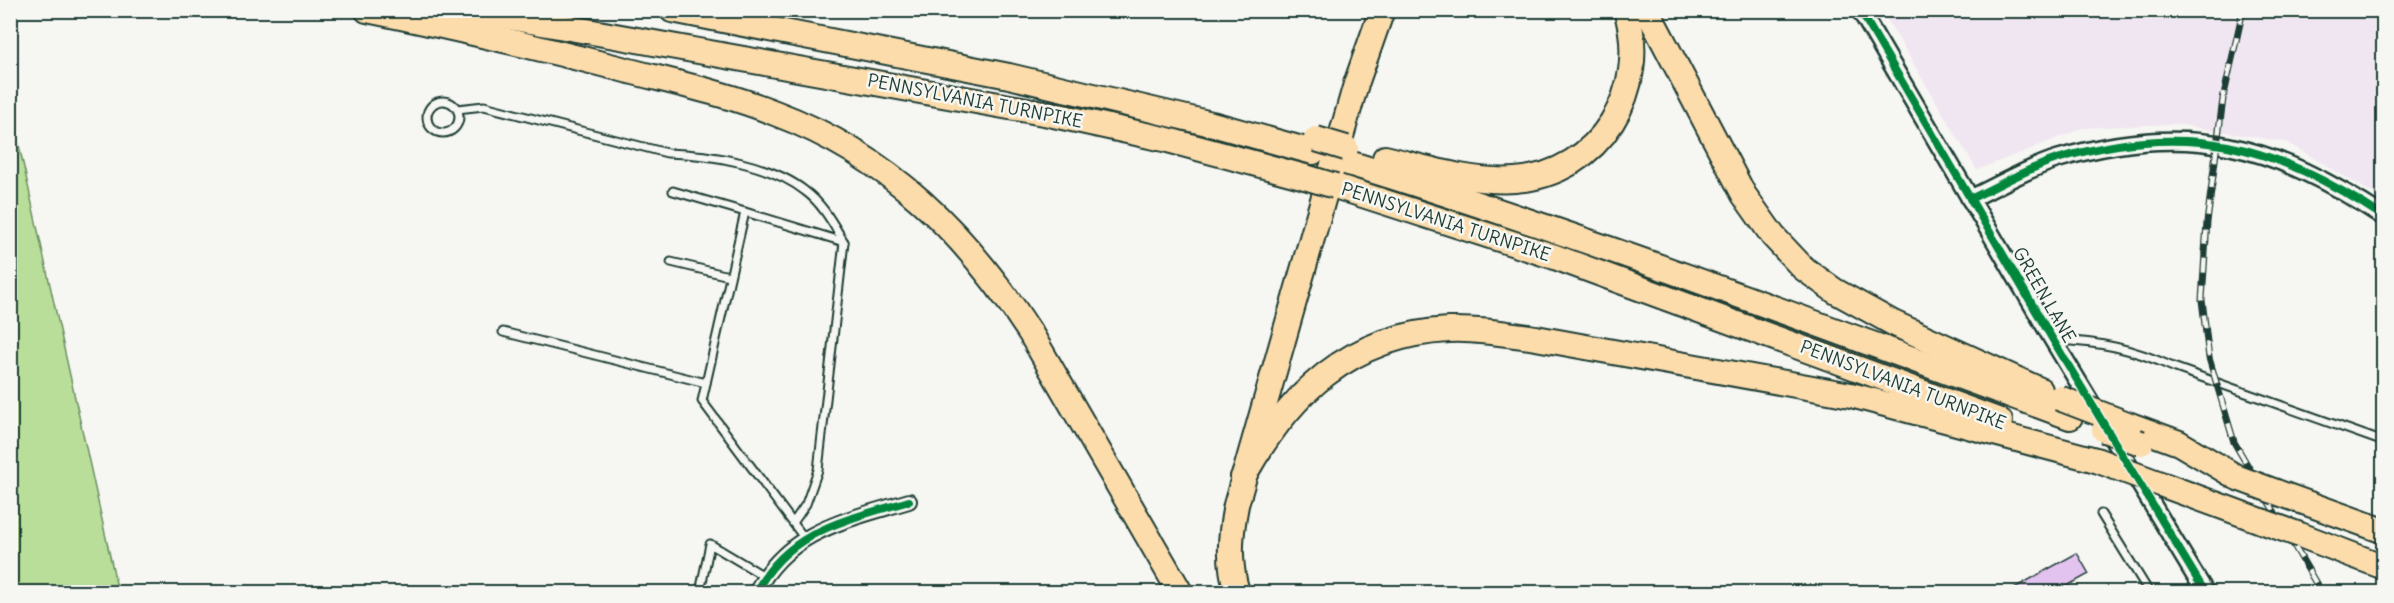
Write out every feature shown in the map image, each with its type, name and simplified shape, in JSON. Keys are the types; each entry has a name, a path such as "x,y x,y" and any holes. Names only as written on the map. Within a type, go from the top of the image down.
{"highway":[{"path":"367,10 586,60 749,104 822,134 891,176 946,224 978,259 1005,294 1031,334 1180,592"},
{"name":"PENNSYLVANIA TURNPIKE","path":"470,10 1049,114 1164,140 1305,177 1458,224 1624,282 1954,403 2096,460 2384,567"},
{"name":"PENNSYLVANIA TURNPIKE","path":"672,10 1009,76 1344,154 2136,434 2238,478 2384,531"},
{"path":"1219,592 1213,551 1221,499 1366,10"},
{"path":"1237,592 1230,560 1230,542 1236,505 1356,84 1382,10"},
{"path":"1344,154 1494,180 1534,178 1565,165 1606,132 1623,103 1629,86 1633,54 1633,38 1626,10"},
{"path":"1647,10 1744,195 1773,236 1803,268 1835,291 1893,323 1980,364 2064,408"},
{"path":"1244,477 1282,415 1322,377 1354,357 1390,341 1448,330 1469,330 1536,338 1817,388 1884,403 2096,460"}],"street":[{"name":"GREEN LANE","path":"1860,10 2053,340 2205,592"},
{"path":"1970,199 2055,160 2125,143 2175,140 2204,142 2246,150 2280,160 2323,180 2384,217"},
{"path":"756,592 764,576 788,550 805,539 832,525 909,501"}],"lane":[{"path":"457,109 459,119 454,128 445,133 431,127 427,117 430,107 434,104 444,101 457,109 484,106 667,153 694,154 742,164 777,175 805,190 826,211 844,242 818,470 806,504 793,523"},
{"path":"673,191 844,242"},
{"path":"745,212 702,401 805,539"},
{"path":"670,262 729,276"},
{"path":"503,332 706,383"},
{"path":"2053,340 2113,345 2144,354 2173,367 2384,442"},
{"path":"2101,514 2149,592"},
{"path":"700,592 711,544 764,576"}],"shaded area":[{"path":"1882,11 2383,11 2383,199 2286,142 2175,124 2083,128 1977,170"}],"green space":[{"path":"11,109 118,592 11,592"}],"building":[{"path":"2077,553 2089,574 2056,592 2007,592"}],"railway":[{"path":"2243,10 2223,99 2207,222 2202,300 2209,358 2234,442 2321,592"}],"cycle path":[{"path":"1860,10 2053,340 2205,592"},
{"path":"1970,199 2024,172 2057,159 2104,147 2147,141 2188,141 2228,146 2266,156 2305,172 2344,192 2384,217"},
{"path":"756,592 769,571 785,554 802,541 842,522 909,501"}]}
